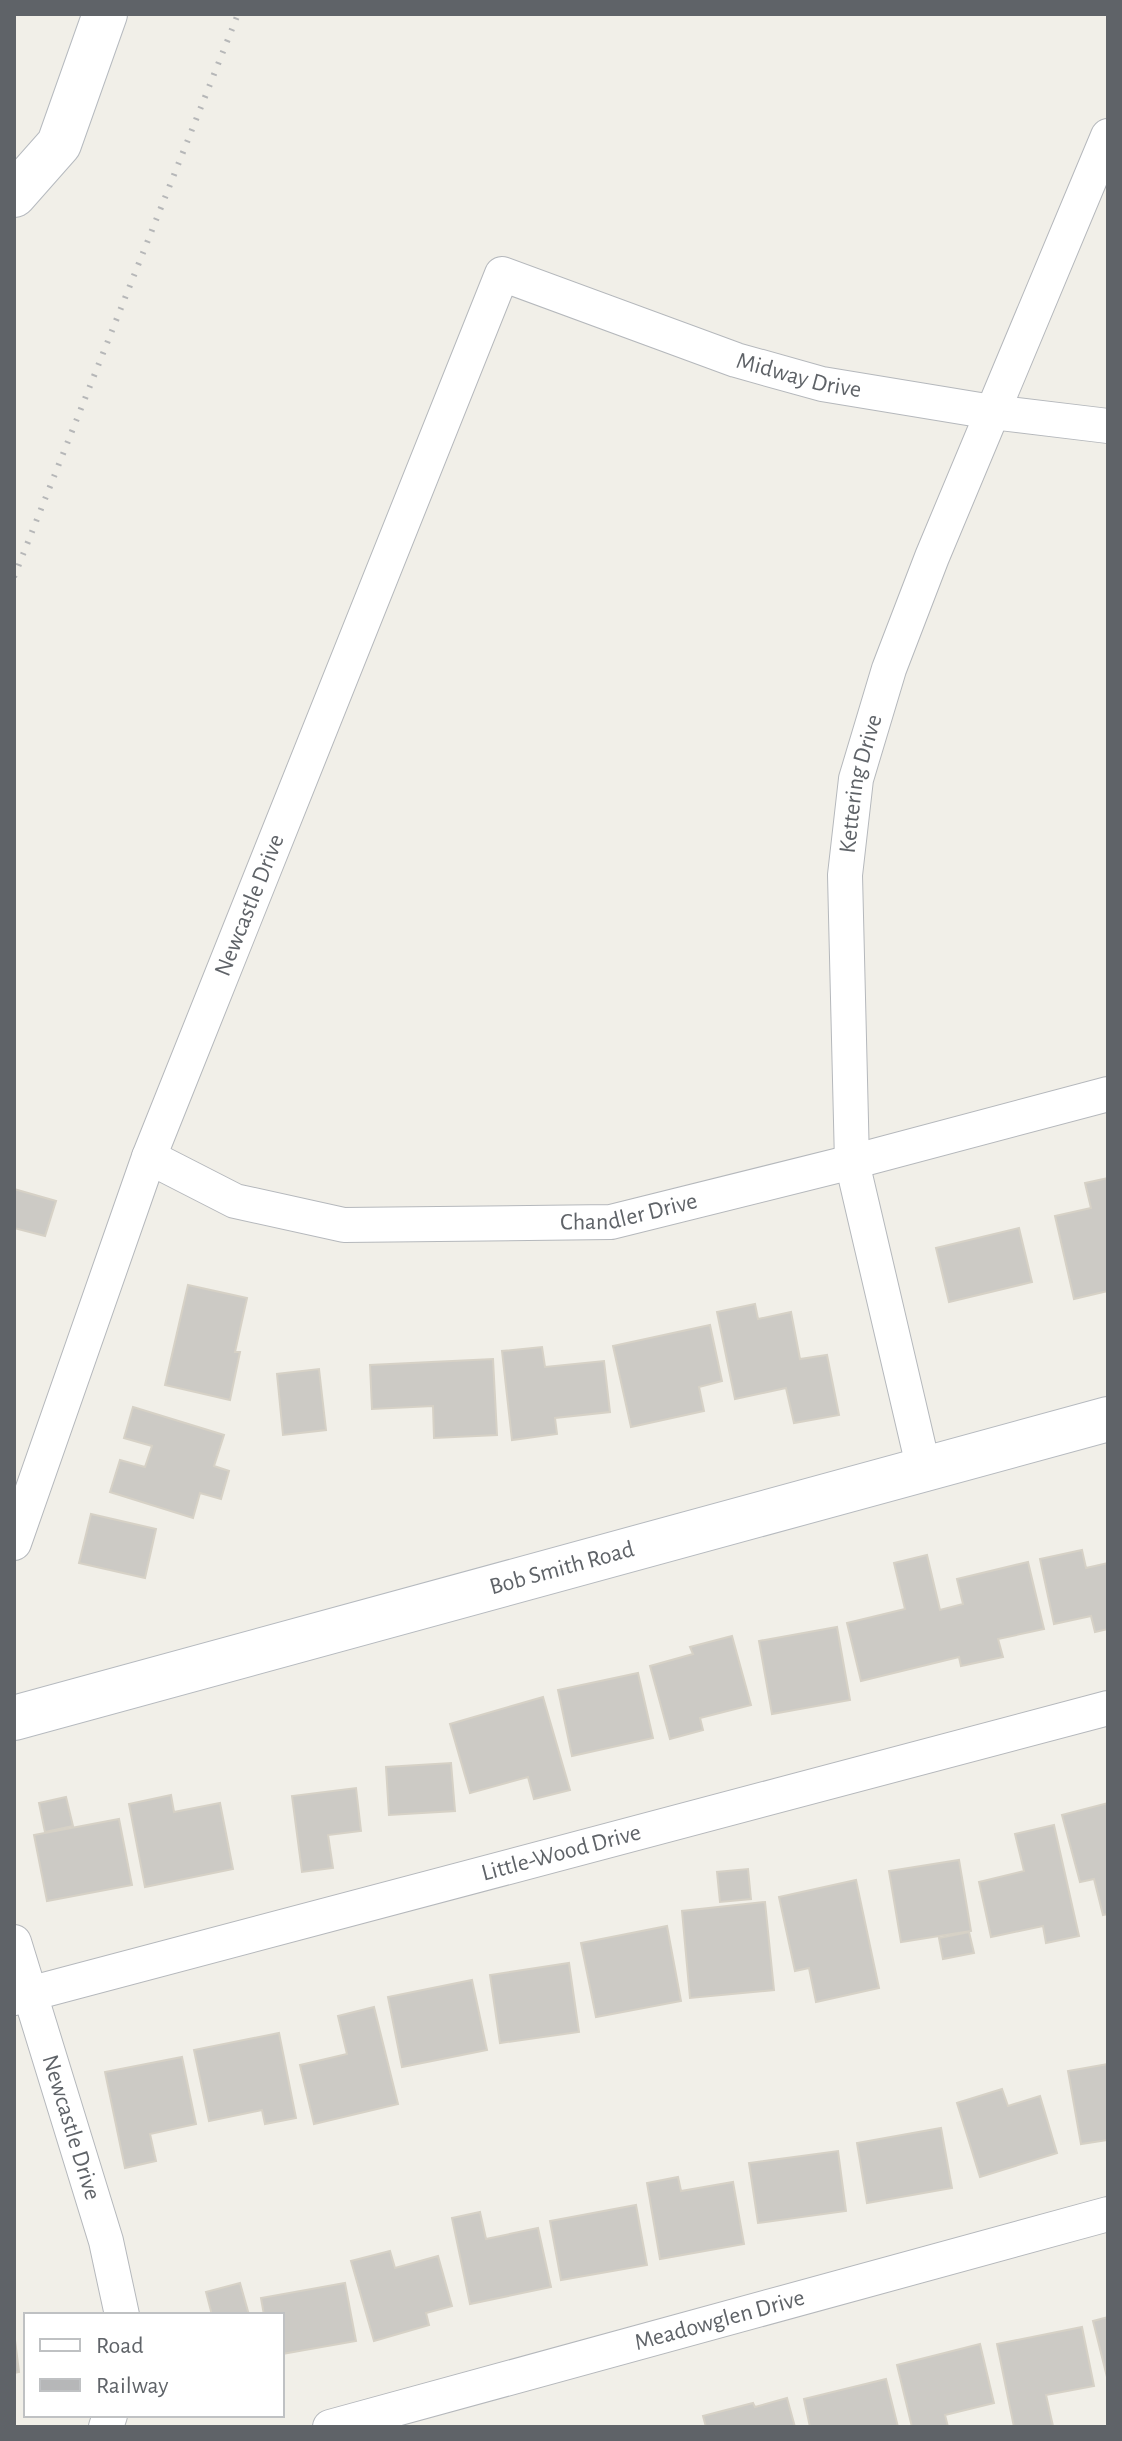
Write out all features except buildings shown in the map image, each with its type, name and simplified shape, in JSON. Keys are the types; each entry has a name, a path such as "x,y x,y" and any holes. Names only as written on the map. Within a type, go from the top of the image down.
{"street":[{"path":"14,195 59,144 105,14"},
{"name":"Kettering Drive","path":"924,1470 852,1162 845,875 856,779 889,669 992,412 1108,136"},
{"name":"Midway Drive","path":"502,274 751,364 822,384 992,412 1108,426"},
{"name":"Newcastle Drive","path":"14,1543 149,1157 502,274"},
{"name":"Chandler Drive","path":"149,1157 235,1201 344,1225 611,1222 1108,1094"},
{"name":"Bob Smith Road","path":"14,1718 1108,1419"},
{"name":"Little-Wood Drive","path":"22,1996 1108,1708"},
{"name":"Newcastle Drive","path":"14,1942 22,1996 106,2241 122,2313"},
{"name":"Meadowglen Drive","path":"330,2427 1108,2214"}],"railway":[{"path":"14,577 238,14"}]}
